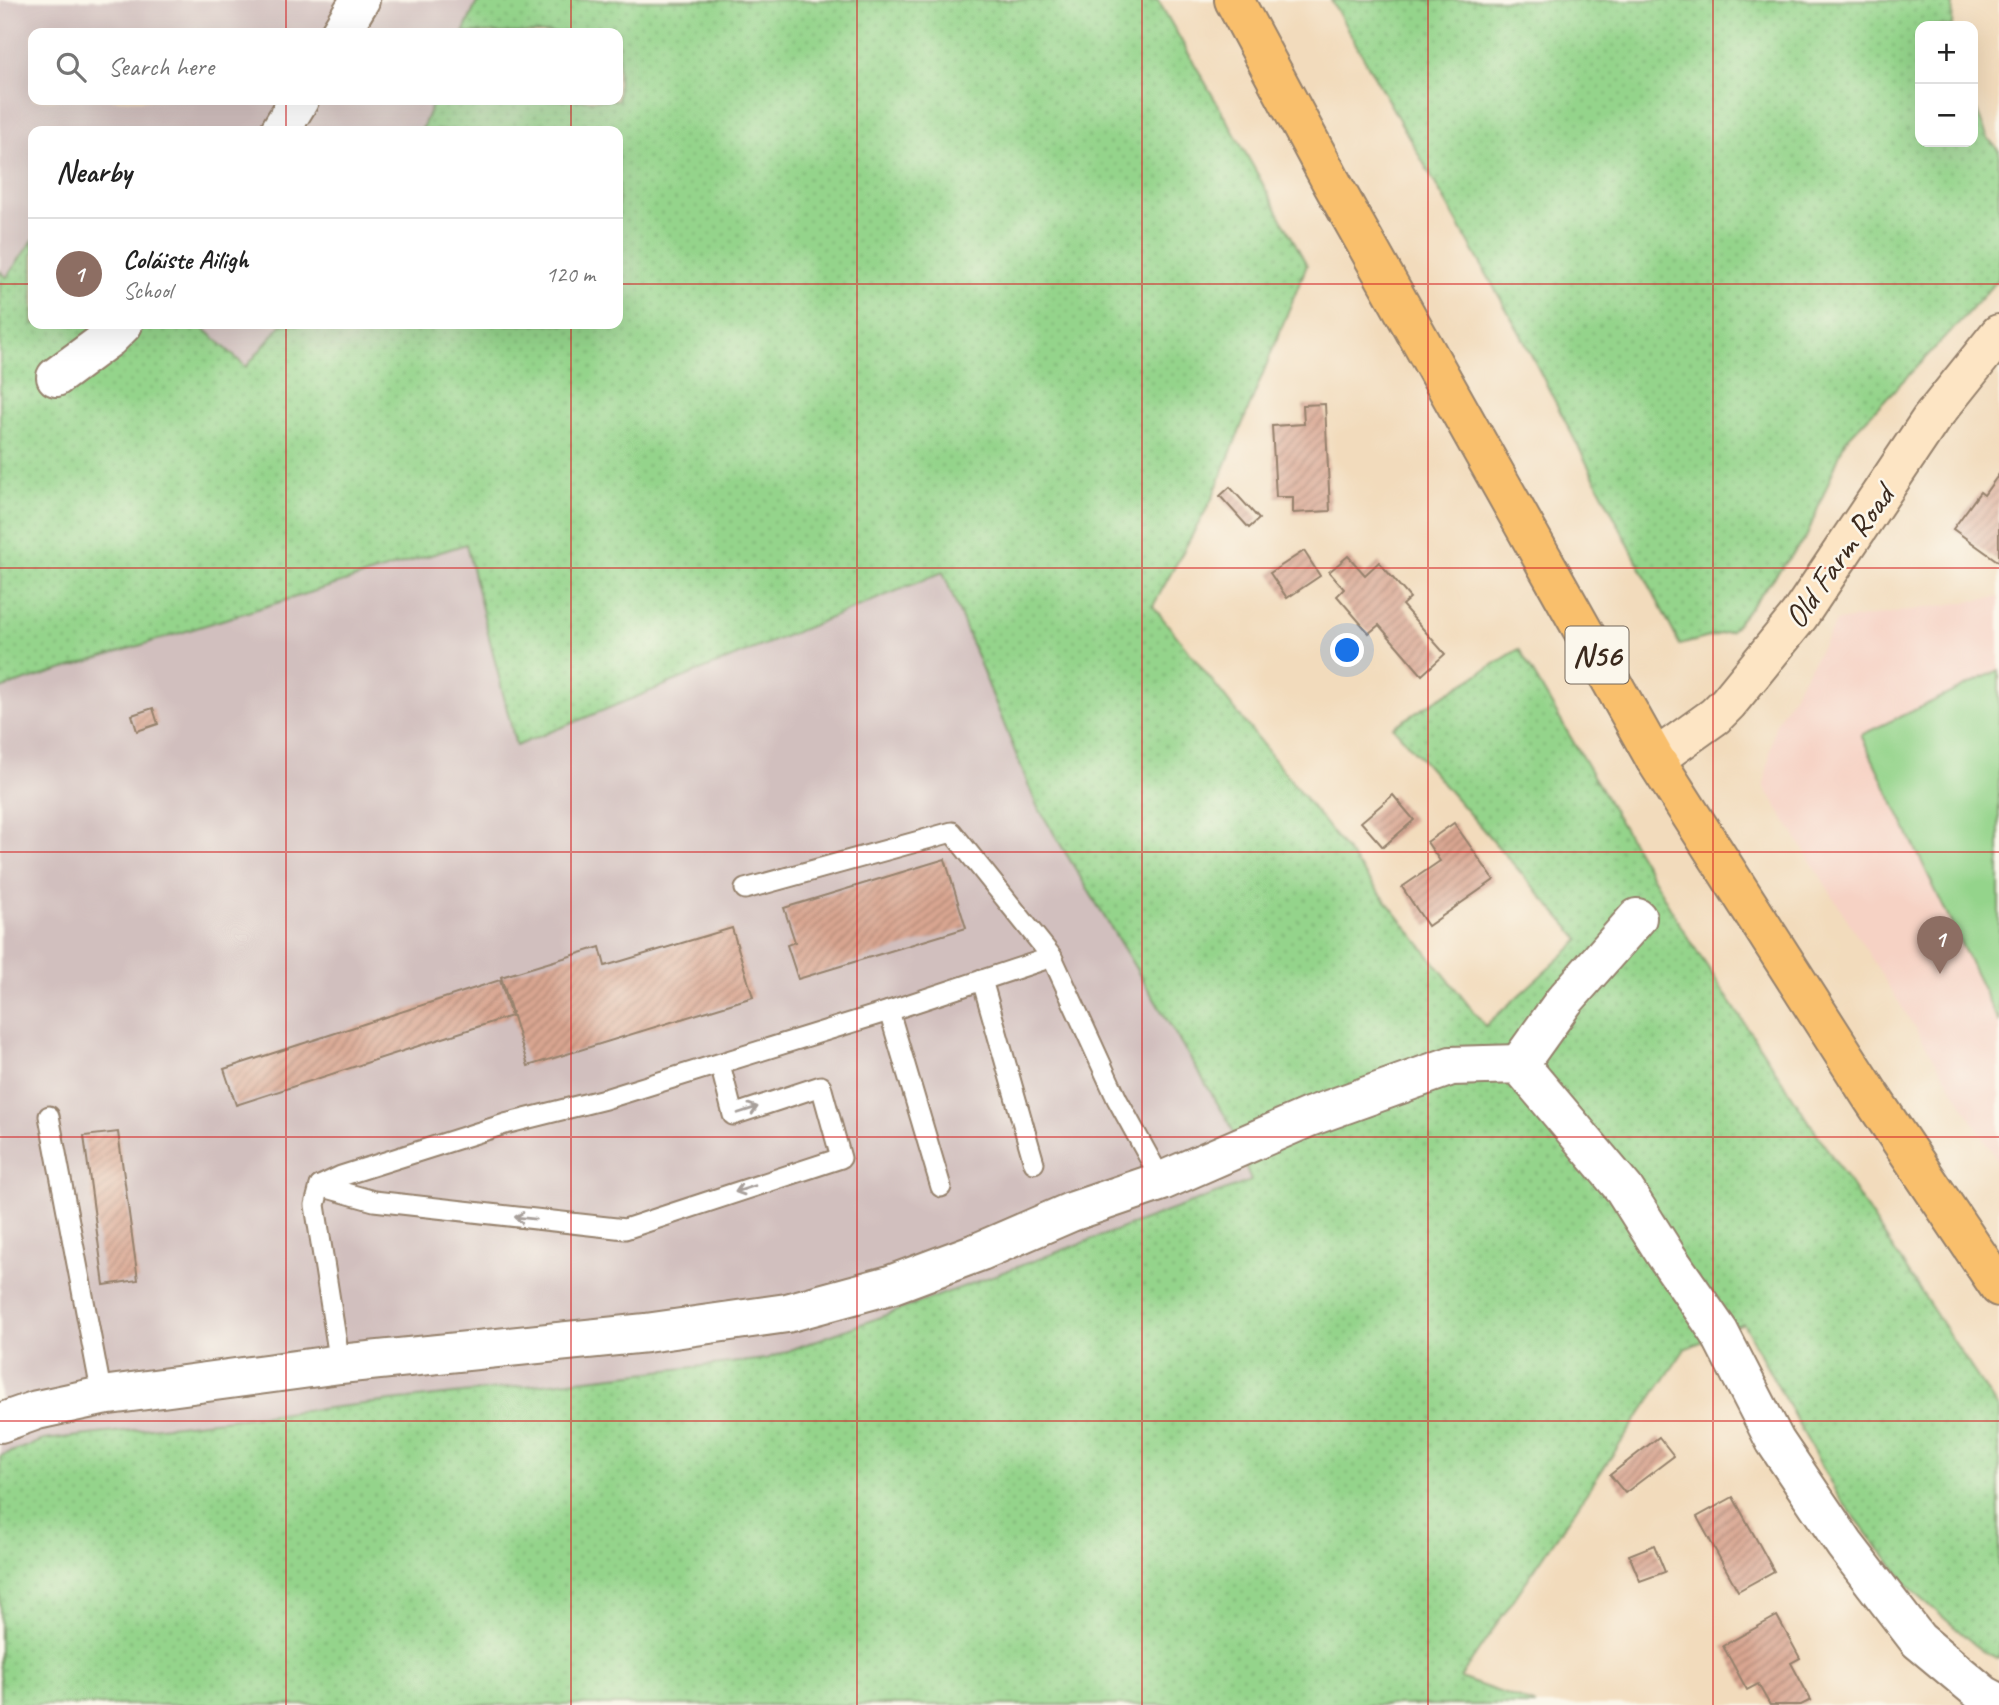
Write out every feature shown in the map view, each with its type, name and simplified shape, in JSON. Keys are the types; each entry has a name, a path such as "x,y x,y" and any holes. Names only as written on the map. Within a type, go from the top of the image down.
{"main road":[{"name":"N56","path":"1234,0 1333,185 1655,759 1872,1098 1999,1287"}],"street":[{"path":"343,28 360,0"},
{"path":"283,126 296,105"},
{"path":"56,377 118,329"},
{"name":"Old Farm Road","path":"1655,759 1728,703 1799,616 1931,419 1999,334"},
{"path":"1519,1063 1564,1001 1637,918"},
{"path":"0,1423 37,1410 102,1396 340,1364 646,1333 787,1313 890,1285 981,1251 1071,1212 1162,1181 1309,1118 1451,1066 1519,1063"},
{"path":"1519,1063 1624,1189 1719,1332 1775,1441 1845,1545 1918,1640 1984,1695 1999,1703"}],"lane":[{"path":"745,889 952,832 1052,957 1117,1099 1162,1181"},
{"path":"340,1364 315,1205 320,1186 341,1176 505,1124 605,1099 720,1064 1052,957"},
{"path":"982,980 1034,1163"},
{"path":"889,1011 941,1187"},
{"path":"320,1186 374,1202 625,1229 841,1158 821,1086 733,1115 720,1064"},
{"path":"49,1116 102,1396"}],"shaded area":[{"path":"0,0 478,0 465,28 28,28 28,105 432,105 423,126 28,126 28,247 5,279 0,271"},
{"path":"204,329 278,329 246,368"},
{"path":"466,544 516,746 943,572 1036,804 1230,1124 1251,1181 766,1359 44,1440 0,1456 0,689"},
{"path":"1999,597 1999,1163 1764,786 1775,725 1837,621"}],"green space":[{"path":"478,0 1158,0 1307,265 1211,501 1153,606 1485,1026 1580,940 1393,727 1519,649 1685,933 1999,1410 1999,1659 1982,1651 1913,1591 1838,1496 1743,1323 1685,1349 1460,1678 1536,1705 0,1705 0,1456 44,1440 766,1359 1251,1181 1230,1124 1036,804 943,572 516,746 466,544 0,689 0,271 6,278 28,247 28,329 204,329 246,367 278,329 623,329 623,126 423,126 432,105 623,105 623,28 465,28"},
{"path":"1331,0 1953,0 1952,21 1915,21 1915,147 1978,147 1978,114 1988,138 1999,151 1999,278 1845,441 1806,538 1731,631 1680,645 1520,333"},
{"path":"1999,670 1999,1023 1861,735"}],"building":[{"path":"1325,404 1330,511 1293,513 1293,497 1276,497 1272,426 1304,424 1303,405"},
{"path":"1999,474 1999,562 1953,529 1980,492 1984,495"},
{"path":"1230,487 1259,519 1249,528 1220,496"},
{"path":"1304,551 1320,576 1287,598 1270,573"},
{"path":"1348,556 1365,575 1379,562 1410,598 1402,605 1445,654 1422,675 1379,625 1369,633 1337,596 1344,589 1329,572"},
{"path":"153,708 158,724 137,731 132,715"},
{"path":"1393,795 1414,820 1383,847 1361,822"},
{"path":"1454,823 1494,880 1428,926 1402,887 1440,861 1427,842"},
{"path":"945,859 966,928 798,979 787,945 795,942 784,908"},
{"path":"732,928 753,997 528,1066 501,977 600,947 605,966"},
{"path":"500,980 511,1016 236,1105 224,1069"},
{"path":"118,1132 138,1280 104,1285 84,1136"},
{"path":"1659,1437 1674,1456 1625,1493 1610,1475"},
{"path":"1733,1497 1774,1571 1738,1591 1697,1517"},
{"path":"1654,1545 1665,1572 1640,1581 1629,1555"},
{"path":"1777,1616 1800,1658 1791,1663 1811,1700 1801,1705 1770,1705 1758,1684 1747,1690 1723,1646"}],"place":[{"name":"Coláiste Ailigh","path":"1940,974"}]}
